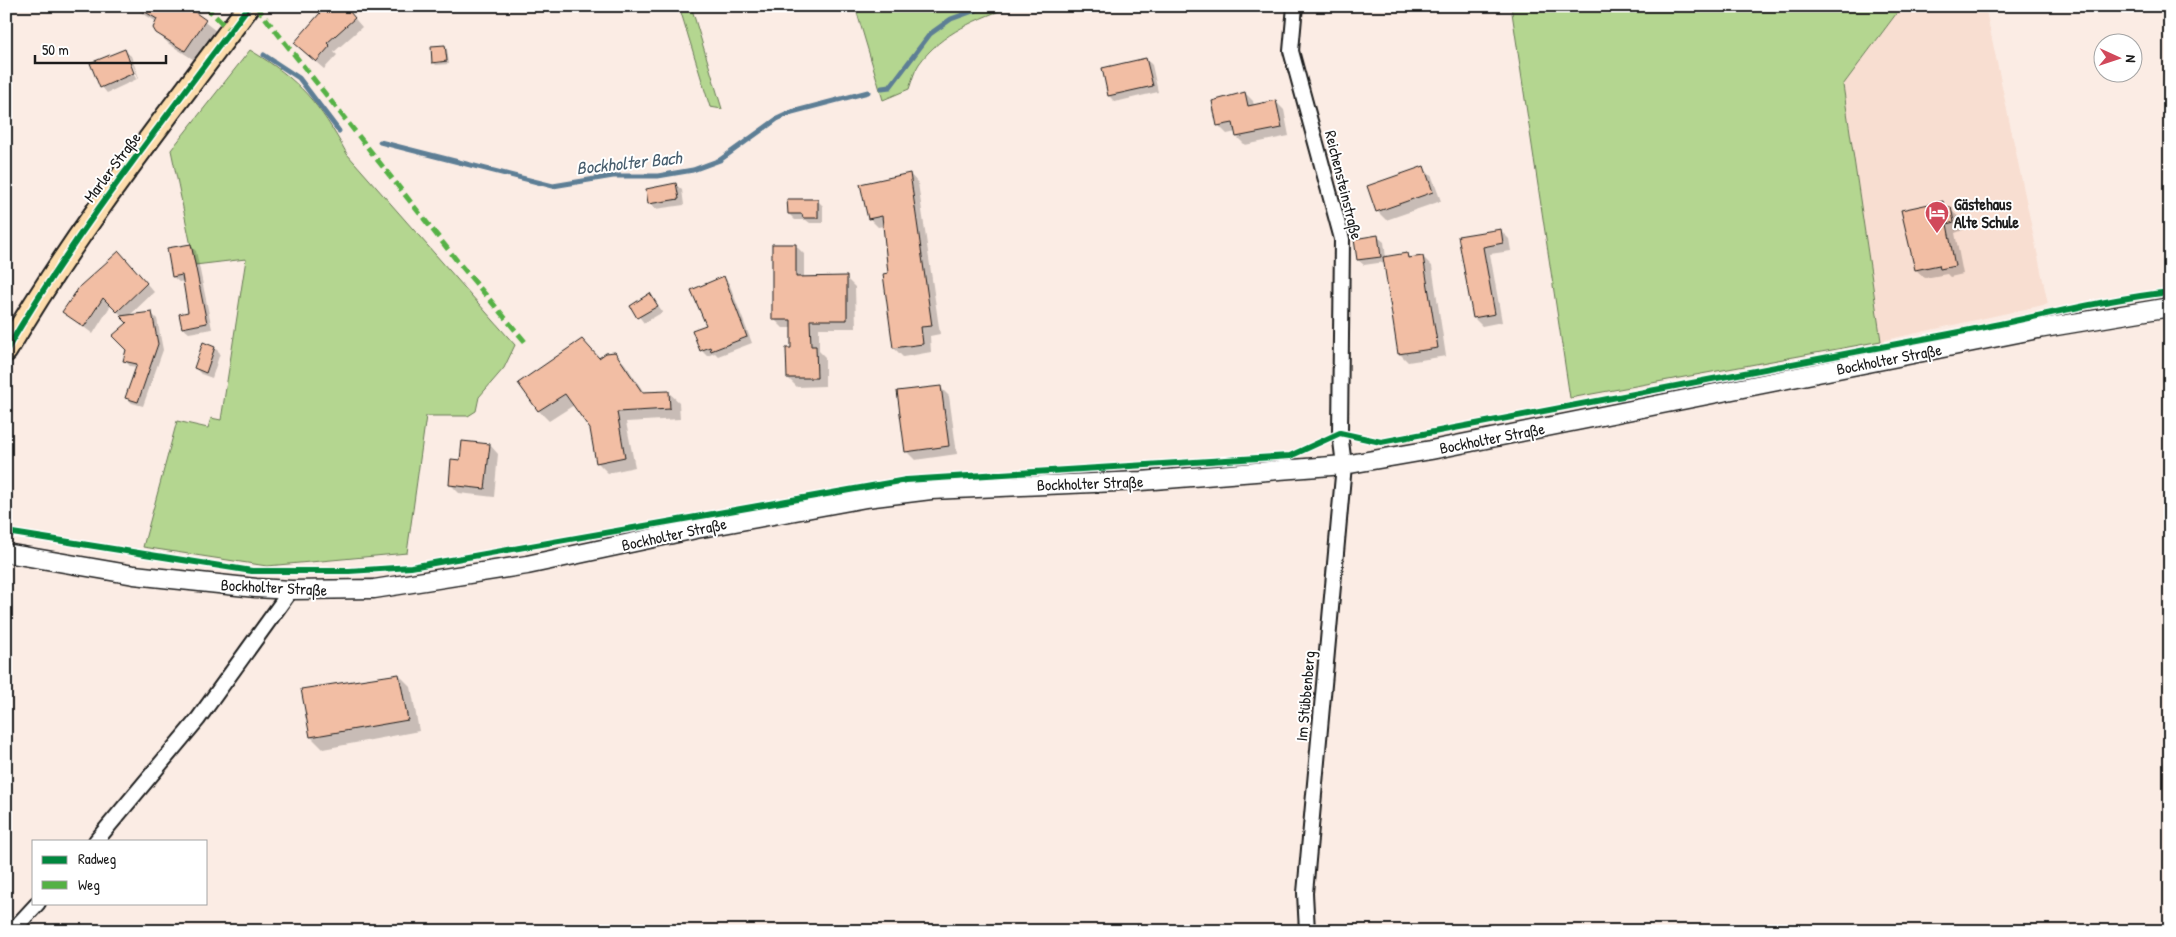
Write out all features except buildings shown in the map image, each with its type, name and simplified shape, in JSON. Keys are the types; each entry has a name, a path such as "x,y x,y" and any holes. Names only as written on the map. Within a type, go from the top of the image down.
{"main road":[{"name":"Marler Straße","path":"6,351 36,299 76,240 249,6"}],"street":[{"name":"Reichensteinstraße","path":"1295,6 1291,51 1342,239 1340,433 1344,465"},
{"name":"Bockholter Straße","path":"6,553 134,575 291,590 374,589 528,565 780,513 866,498 931,490 1141,481 1344,465 1431,450 2038,329 2170,307"},
{"name":"Im Stübbenberg","path":"1307,931 1305,893 1344,465"},
{"path":"6,567 29,557"},
{"path":"97,840 198,719 291,590"},
{"path":"12,931 37,904"}],"shaded area":[{"path":"1902,6 1985,6 2048,304 1881,341 1843,85"}],"green space":[{"path":"679,6 691,6 722,109 710,107"},
{"path":"855,6 1013,6 974,21 949,35 928,53 919,64 909,89 883,100"},
{"path":"1511,6 1902,6 1843,85 1881,341 1570,398"},
{"path":"250,50 282,72 307,94 327,120 347,154 515,345 504,368 479,397 476,411 468,416 426,416 407,553 267,566 143,547 177,421 208,428 211,418 221,420 246,259 195,265 171,150"}],"waterway":[{"name":"Bockholter Bach","path":"882,88 890,87 930,34 951,19 987,6"},
{"name":"Bockholter Bach","path":"264,55 299,78 339,131"},
{"name":"Bockholter Bach","path":"380,142 553,186 613,176 658,176 693,170 720,160 777,119 792,112 868,92"}],"marked path":[{"path":"205,6 230,31"},
{"path":"256,6 458,262 527,344"}],"cycle path":[{"path":"6,351 33,306 92,218 249,6"},
{"path":"6,532 252,571 349,571 411,567 906,480 1290,456 1340,433 1381,442 1960,332 2143,295 2170,292"}],"place":[{"name":"Gästehaus Alte Schule","path":"1937,234"}]}
